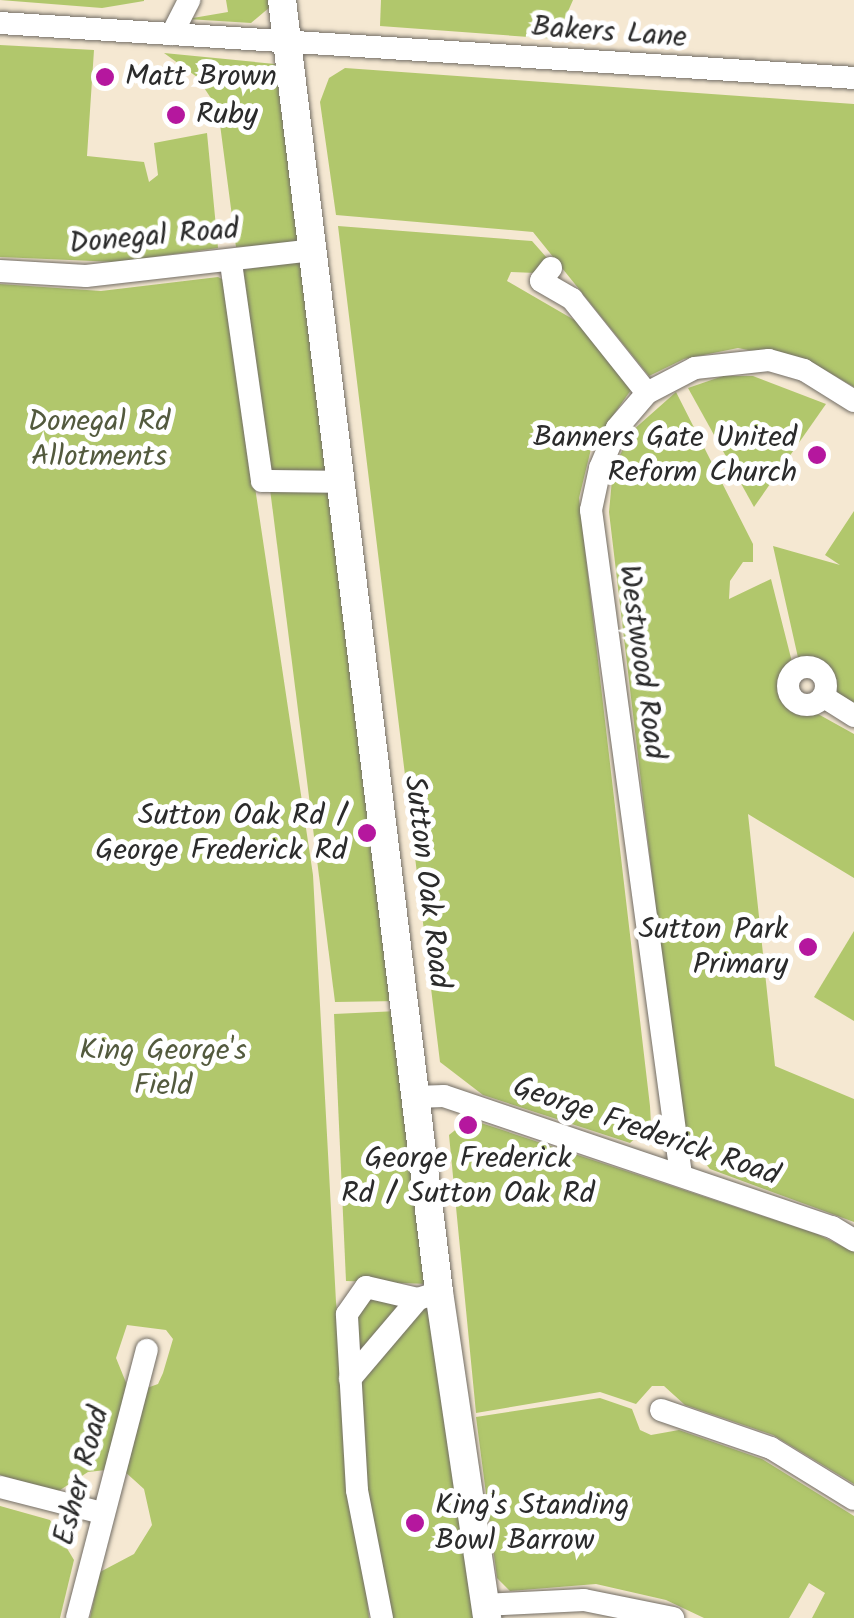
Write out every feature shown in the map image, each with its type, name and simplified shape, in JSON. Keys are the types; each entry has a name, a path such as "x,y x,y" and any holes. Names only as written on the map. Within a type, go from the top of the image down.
{"main road":[{"name":"Sutton Oak Road","path":"282,0 415,1096 428,1296 483,1614"}],"street":[{"path":"172,34 189,0"},
{"name":"Bakers Lane","path":"0,23 854,78"},
{"name":"Donegal Road","path":"0,272 86,276 231,263 313,250"},
{"path":"231,263 262,480 342,482"},
{"path":"540,275 572,298 647,393"},
{"name":"Westwood Road","path":"680,1175 591,510 618,428 647,393 695,368 769,360 804,370 854,401"},
{"path":"824,697 854,716"},
{"name":"George Frederick Road","path":"415,1096 444,1096 680,1175 854,1240"},
{"path":"382,1618 357,1490 347,1314 354,1298 366,1287 428,1296"},
{"path":"350,1379 428,1296"},
{"name":"Esher Road","path":"77,1618 148,1350"},
{"path":"661,1410 770,1448 854,1499"},
{"path":"0,1487 102,1514"},
{"path":"483,1614 584,1600 673,1618"}],"green space":[{"path":"0,0 144,0 144,1 102,8"},
{"path":"226,0 270,0 270,7 251,23 187,19 228,12"},
{"path":"381,0 573,0 556,39 380,26"},
{"path":"0,45 94,50 87,156 144,162 149,182 158,175 154,143 207,133 218,248 116,262 0,257"},
{"path":"164,53 275,64 299,243 236,247 218,109 197,77"},
{"path":"345,68 854,104 854,387 813,363 738,348 684,359 649,376 533,232 336,215 320,102 329,78"},
{"path":"338,226 532,241 547,258 536,273 511,272 507,281 583,325 631,390 592,445 579,498 650,1106 651,1124 630,1143 483,1095 440,1062"},
{"path":"299,261 305,264 327,474 268,473 242,270"},
{"path":"218,277 224,280 313,875 336,1302 369,1618 90,1618 100,1572 134,1554 152,1525 144,1489 123,1470 144,1389 158,1384 163,1373 173,1339 166,1330 127,1325 116,1358 127,1385 106,1470 88,1472 57,1492 0,1475 0,284 101,291"},
{"path":"723,376 753,376 826,404 754,507 688,388"},
{"path":"676,392 753,544 753,562 743,562 730,581 729,599 771,579 793,666 779,682 780,697 793,709 809,709 854,734 854,878 748,814 775,1066 854,1099 854,1222 710,1169 683,1136 609,512 613,469 632,431"},
{"path":"270,489 333,491 399,1001 335,1002"},
{"path":"854,511 854,705 827,685 820,668 799,662 773,546 840,565 825,555"},
{"path":"854,931 854,1021 814,997"},
{"path":"398,1011 428,1284 346,1281 334,1014"},
{"path":"469,1119 817,1234 854,1252 854,1484 773,1435 685,1405 664,1386 652,1386 636,1404 600,1392 476,1413 449,1135"},
{"path":"364,1294 406,1301 358,1355 353,1314"},
{"path":"431,1304 473,1618 388,1618 366,1489 360,1385 412,1314"},
{"path":"600,1398 632,1409 640,1430 651,1435 679,1430 762,1459 854,1516 854,1618 812,1618 825,1593 809,1583 789,1618 704,1618 666,1600 596,1584 510,1591 497,1578 476,1417"},
{"path":"0,1506 50,1520 74,1560 60,1618 0,1618"}],"place":[{"name":"Matt Brown","path":"105,77"},
{"name":"Ruby","path":"176,115"},
{"name":"Banners Gate United Reform Church","path":"817,455"},
{"name":"Sutton Oak Rd / George Frederick Rd","path":"367,833"},
{"name":"Sutton Park Primary","path":"808,947"},
{"name":"George Frederick Rd / Sutton Oak Rd","path":"468,1125"},
{"name":"King's Standing Bowl Barrow","path":"415,1523"}],"park label":[{"name":"Donegal Rd Allotments","path":"99,439"},
{"name":"King George's Field","path":"163,1068"}]}
